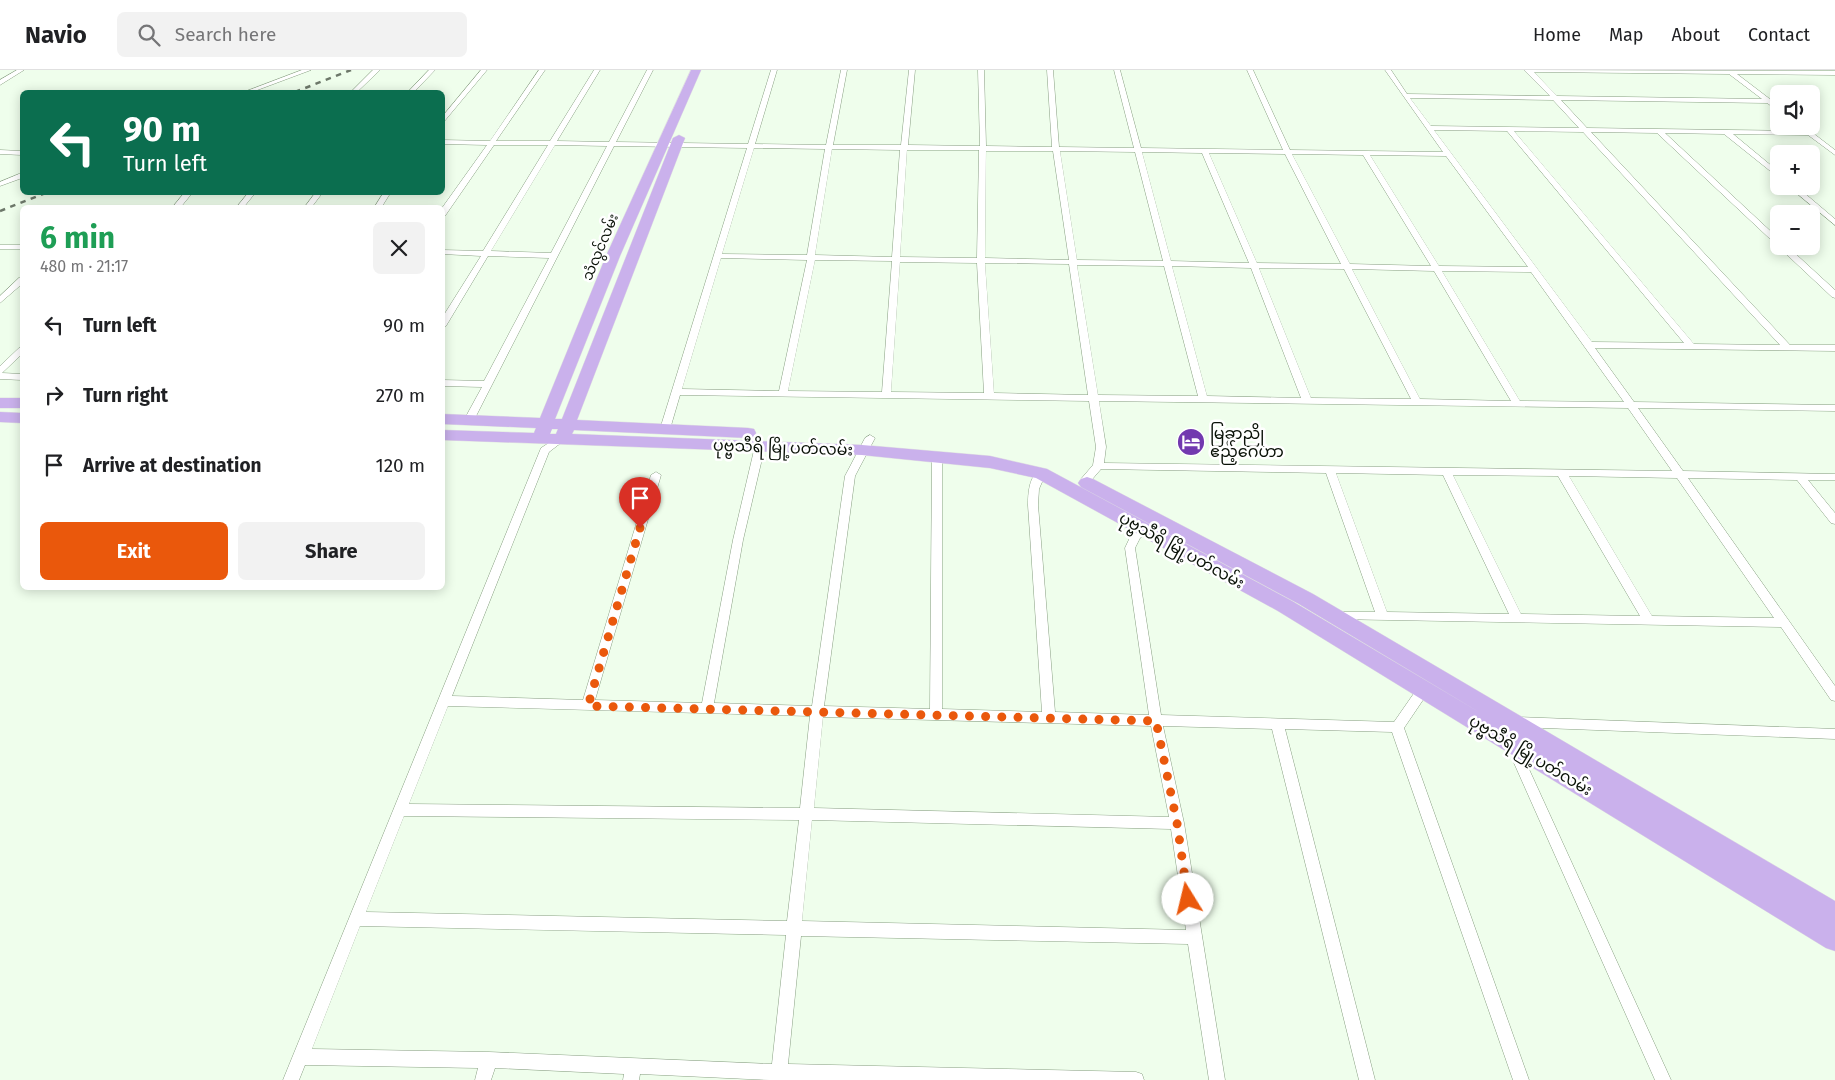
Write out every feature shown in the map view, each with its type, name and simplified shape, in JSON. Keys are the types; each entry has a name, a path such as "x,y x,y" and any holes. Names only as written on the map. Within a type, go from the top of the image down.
{"main road":[{"name":"သံလွင်လမ်း","path":"565,432 696,70"},
{"name":"သံလွင်လမ်း","path":"544,438 613,256 709,70"},
{"path":"0,403 20,403"},
{"path":"0,418 20,418"},
{"name":"ပုဗ္ဗသီရိ မြို့ပတ်လမ်း","path":"445,419 469,420 544,438"},
{"name":"ပုဗ္ဗသီရိ မြို့ပတ်လမ်း","path":"445,435 544,438 565,432 665,429 1000,454 1051,465 1084,481 1301,606 1423,690 1835,939"},
{"name":"ပုဗ္ဗသီရိ မြို့ပတ်လမ်း","path":"565,432 760,446 866,444 937,457 990,462 1041,473 1146,530 1301,606 1335,616 1835,914"}],"street":[{"path":"0,84 21,70"},
{"path":"253,90 308,70"},
{"path":"356,90 377,70"},
{"path":"413,90 432,70"},
{"path":"445,118 484,70"},
{"path":"445,210 542,70"},
{"path":"445,321 596,70"},
{"path":"469,420 650,70"},
{"path":"665,429 774,70"},
{"path":"783,394 811,258 844,70"},
{"path":"886,395 904,147 912,70"},
{"path":"981,70 983,148 981,260 989,396"},
{"path":"1050,70 1056,149 1101,447 1098,466 1084,481"},
{"path":"1117,70 1203,399"},
{"path":"1250,70 1287,152 1417,402"},
{"path":"1388,70 1532,270 1589,345 1835,696"},
{"path":"1525,70 1789,71 1835,73"},
{"path":"1530,70 1787,347"},
{"path":"1731,72 1768,101"},
{"path":"1405,96 1768,101"},
{"path":"1429,128 1770,133"},
{"path":"1508,128 1690,346"},
{"path":"1658,131 1770,235"},
{"path":"1726,132 1770,169"},
{"path":"1812,135 1835,153"},
{"path":"445,142 1448,154"},
{"path":"1205,151 1254,265 1307,400"},
{"path":"0,152 20,153"},
{"path":"1364,153 1437,269 1516,403"},
{"path":"0,184 20,177"},
{"path":"178,205 187,195"},
{"path":"242,205 250,195"},
{"path":"309,205 318,195"},
{"path":"1802,195 1835,223"},
{"path":"0,247 20,247"},
{"path":"445,252 554,256"},
{"path":"1792,255 1835,295"},
{"path":"718,256 1532,270"},
{"path":"0,300 20,282"},
{"path":"1589,345 1835,348"},
{"path":"0,371 20,352"},
{"path":"0,376 20,377"},
{"path":"445,383 488,384"},
{"path":"676,392 1835,408"},
{"path":"291,1080 445,701 544,438"},
{"path":"778,1076 804,814 817,712 850,476 866,444"},
{"path":"706,709 738,540 760,446"},
{"path":"936,715 937,457"},
{"path":"1098,466 1835,477"},
{"path":"1330,469 1382,616"},
{"path":"1446,470 1517,618"},
{"path":"1560,472 1649,621"},
{"path":"1041,473 1034,489 1033,505 1049,718"},
{"path":"588,706 656,475"},
{"path":"1799,476 1835,520"},
{"path":"1146,530 1136,536 1130,548 1156,721 1177,823 1217,1080"},
{"path":"1335,616 1784,623"},
{"path":"1397,727 1423,690"},
{"path":"445,701 1397,727"},
{"path":"1512,722 1835,734"},
{"path":"1277,724 1367,1080"},
{"path":"1397,727 1521,1080"},
{"path":"1512,743 1663,1080"},
{"path":"402,810 804,814 1177,823"},
{"path":"357,919 1194,937"},
{"path":"301,1057 489,1060 633,1073 1136,1080"},
{"path":"483,1080 489,1060"}],"railway":[{"path":"300,90 351,70"},
{"path":"0,211 40,195"}],"place":[{"name":"မြခွာညို ဧည့်ဂေဟာ","path":"1191,442"}],"route":[{"path":"640,528 588,706 1156,721 1177,823 1188,899"}]}
